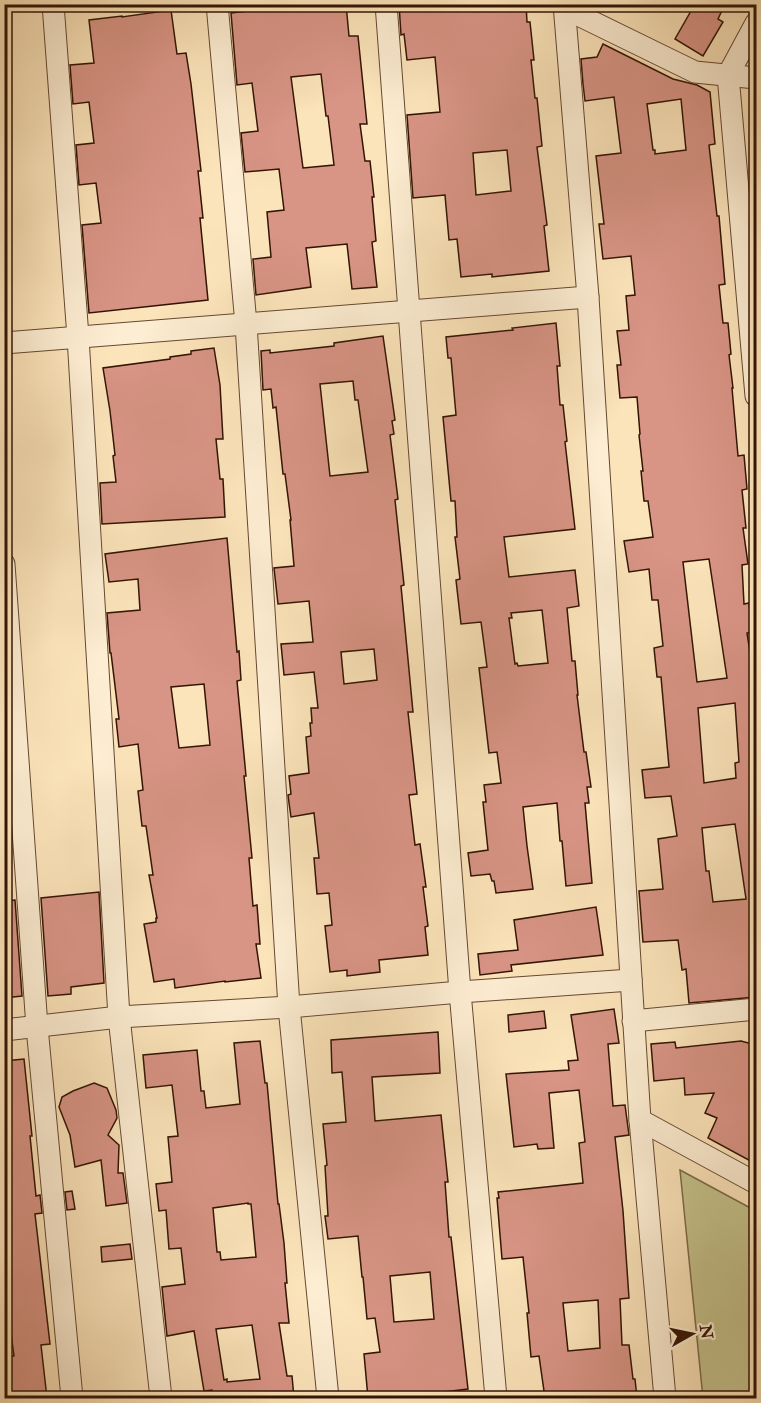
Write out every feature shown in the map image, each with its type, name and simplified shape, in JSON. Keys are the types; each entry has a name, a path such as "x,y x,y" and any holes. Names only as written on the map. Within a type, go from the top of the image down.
{"street":[{"path":"53,4 78,337 119,1017 161,1398"},
{"path":"217,4 246,324 289,1006 328,1398"},
{"path":"386,4 460,992 496,1398"},
{"path":"564,6 695,72 756,78"},
{"path":"564,6 588,297 640,1120 665,1398"},
{"path":"756,23 728,75 756,396"},
{"path":"4,343 588,297"},
{"path":"4,564 37,1027 72,1398"},
{"path":"4,1030 119,1017 631,980"},
{"path":"633,1021 756,1009"},
{"path":"640,1120 756,1183"}],"shaded area":[{"path":"680,1170 756,1211 756,1398 703,1398"}],"building":[{"path":"306,4 346,4 349,36 358,36 367,124 360,124 365,161 370,161 374,197 372,197 376,241 372,242 377,287 352,289 347,244 306,248 311,287 256,295 253,259 271,257 267,212 284,210 279,169 245,172 241,133 258,131 252,83 237,85 231,13","holes":["321,74 326,116 328,116 334,165 303,168 291,77"]},
{"path":"399,4 526,4 527,22 530,22 534,60 531,60 542,146 537,147 547,225 544,226 549,271 492,277 492,274 461,277 457,239 449,240 445,195 413,198 407,115 440,112 435,57 407,60 404,34 401,35","holes":["507,150 511,191 476,195 473,153"]},
{"path":"695,4 725,4 718,19 723,22 703,56 675,39"},
{"path":"171,10 177,54 186,53 191,84 201,171 198,171 203,218 200,218 208,300 89,313 82,225 101,223 96,183 79,185 76,145 94,143 89,102 73,104 70,65 94,63 89,20"},
{"path":"603,44 673,79 697,85 710,92 715,144 709,145 717,216 719,216 725,284 719,285 723,323 728,323 738,456 744,455 747,489 742,490 746,528 743,528 748,564 742,565 744,604 749,603 752,632 747,633 756,683 756,997 689,1003 686,969 682,970 678,940 643,942 639,891 663,889 658,839 677,836 671,796 645,798 642,770 669,767 661,677 657,677 654,648 663,646 658,600 652,600 649,569 629,572 624,541 653,537 648,501 644,501 637,397 620,398 617,365 621,365 617,331 629,330 626,296 635,295 631,256 603,259 599,224 604,224 596,156 621,153 614,97 585,101 581,59 597,57","holes":["681,99 686,150 655,154 647,104","709,559 727,678 697,682 683,562","735,703 739,762 735,763 736,778 704,783 698,708","735,824 746,899 713,902 709,871 706,871 702,828"]},
{"path":"556,323 560,366 557,366 560,405 563,405 575,529 504,537 509,577 575,570 579,606 567,608 584,752 586,752 591,787 587,787 589,803 585,803 592,883 566,886 557,803 523,807 533,889 496,893 490,874 471,876 468,853 488,850 483,802 486,802 484,785 501,783 497,752 489,753 479,668 487,667 481,622 461,624 456,580 460,579 455,537 457,537 455,501 451,501 443,417 456,415 451,358 448,358 446,337 513,330 512,328","holes":["542,610 548,663 518,666 517,663 515,664 509,618 512,618 511,613"]},
{"path":"383,336 395,420 392,421 394,434 390,435 398,499 395,500 404,585 401,586 413,712 408,712 417,794 409,795 415,845 420,844 428,926 425,927 428,955 379,960 380,972 347,976 347,970 330,972 325,926 332,925 329,893 317,894 314,858 319,858 314,813 291,817 289,803 288,795 291,794 289,776 309,773 306,737 311,736 311,708 318,708 314,672 284,675 281,644 313,642 309,601 278,604 274,568 294,566 291,520 285,474 283,474 276,407 273,408 271,389 263,390 261,351 270,350 270,353 334,346 334,343","holes":["353,381 355,400 358,400 368,472 330,476 320,384","374,649 377,680 344,684 341,652"]},
{"path":"214,348 220,385 223,439 216,439 220,479 223,479 225,517 102,524 100,483 116,482 110,411 103,368 170,359 170,357 191,354 191,351"},
{"path":"227,538 237,652 239,651 241,680 237,681 252,858 249,858 253,906 257,905 260,944 256,944 261,978 175,988 174,979 154,982 144,924 156,922 157,918 149,875 153,875 146,826 142,826 138,791 143,790 138,744 119,747 116,719 119,719 107,613 140,610 138,579 109,582 105,554","holes":["204,684 210,745 179,748 171,687"]},
{"path":"99,892 104,983 71,987 71,994 48,996 41,898"},
{"path":"15,900 22,996 4,998 4,901"},
{"path":"596,907 603,955 511,965 512,971 480,975 478,954 518,950 514,920"},
{"path":"614,1009 619,1043 608,1044 613,1106 625,1105 629,1135 615,1137 629,1298 620,1299 622,1345 629,1345 637,1398 545,1398 539,1356 531,1357 523,1257 502,1259 498,1192 583,1183 579,1143 585,1142 579,1090 549,1093 554,1148 538,1149 537,1144 514,1147 506,1074 569,1070 568,1061 578,1060 571,1015","holes":["598,1300 600,1348 568,1351 563,1303"]},
{"path":"544,1011 546,1028 509,1032 508,1015"},
{"path":"438,1032 440,1073 372,1077 375,1121 441,1115 448,1182 445,1182 449,1237 451,1237 468,1389 403,1398 368,1398 364,1354 380,1352 375,1318 367,1319 358,1236 328,1239 325,1216 328,1216 325,1166 327,1165 323,1124 346,1122 342,1072 332,1073 331,1040","holes":["430,1272 434,1319 394,1322 390,1276"]},
{"path":"260,1041 265,1083 267,1083 287,1283 285,1283 289,1323 279,1323 287,1376 292,1376 294,1398 213,1398 212,1390 204,1391 194,1331 167,1336 162,1287 185,1284 181,1248 169,1249 166,1210 159,1211 156,1184 172,1182 168,1137 178,1136 172,1085 146,1088 143,1055 197,1050 201,1091 204,1091 206,1108 240,1104 234,1043","holes":["251,1204 256,1257 221,1260 220,1252 217,1252 213,1208","252,1325 260,1379 227,1382 227,1379 224,1380 216,1329"]},
{"path":"741,1041 756,1045 756,1164 708,1138 717,1118 705,1113 714,1093 685,1095 684,1078 654,1081 651,1044 675,1042 676,1048"},
{"path":"24,1059 36,1196 40,1195 42,1213 35,1214 50,1344 41,1345 47,1398 8,1398 4,1364 4,1358 14,1356 4,1255 4,1227 9,1226 4,1188 4,1061"},
{"path":"94,1083 107,1088 116,1110 117,1118 108,1135 119,1145 118,1173 123,1173 127,1203 106,1206 101,1160 75,1167 70,1135 59,1107 62,1097"},
{"path":"72,1191 75,1209 67,1210 65,1192"},
{"path":"130,1244 132,1259 102,1262 101,1247"}]}
